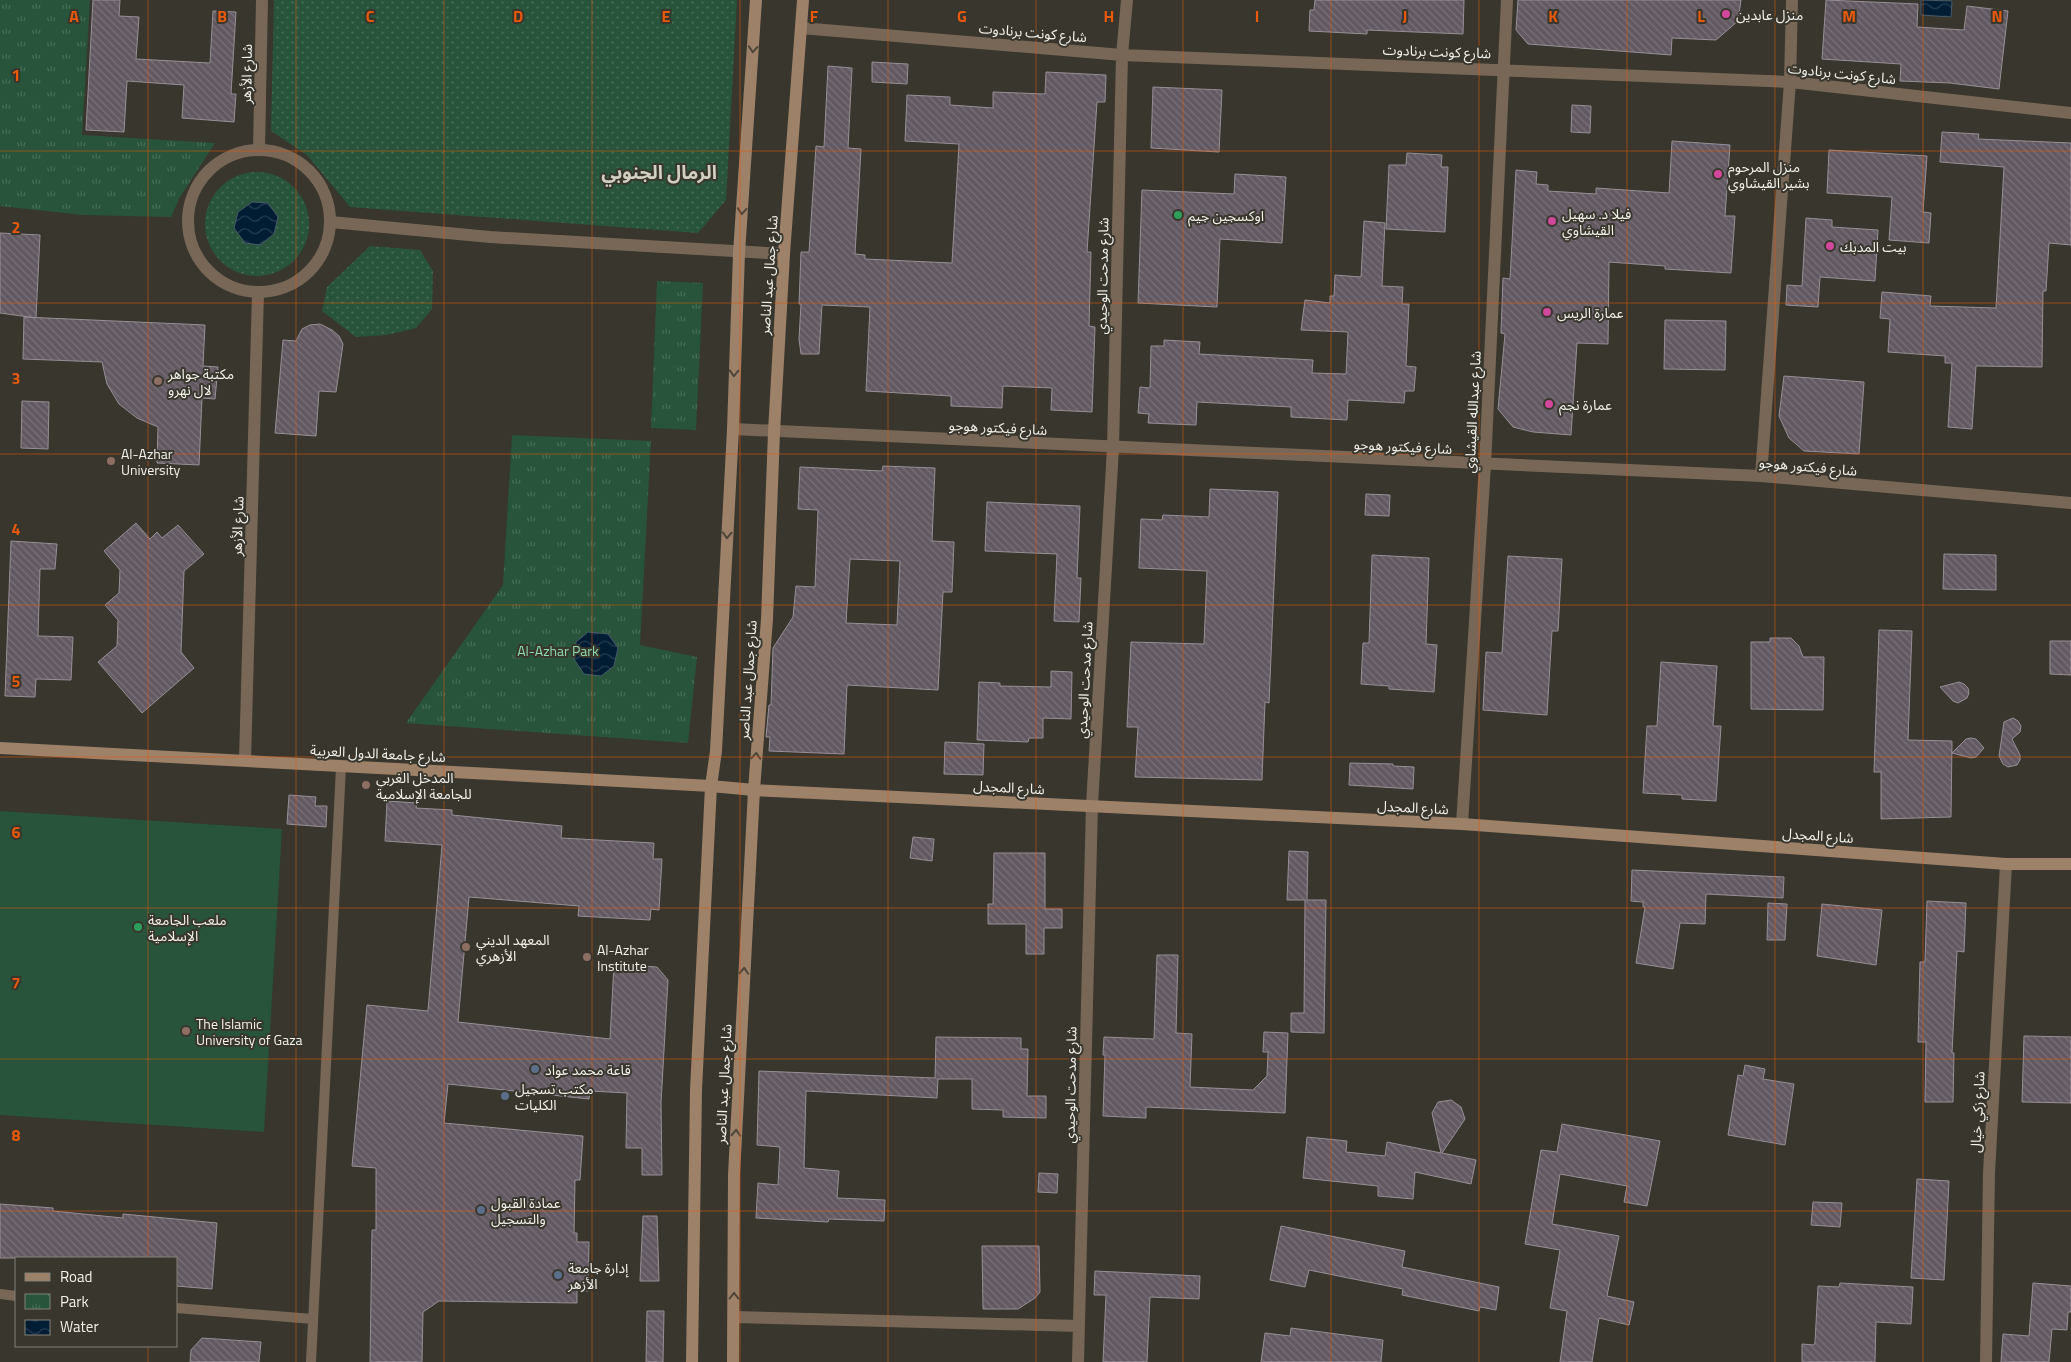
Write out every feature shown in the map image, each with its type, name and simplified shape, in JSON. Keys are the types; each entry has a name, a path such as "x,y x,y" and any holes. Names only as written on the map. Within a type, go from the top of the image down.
{"main road":[{"name":"شارع جمال عبد الناصر","path":"692,1362 696,1090 711,786 716,751 739,253 756,0"},
{"name":"شارع جمال عبد الناصر","path":"733,1362 734,1175 754,790 767,619 774,432 784,254 803,0"},
{"name":"شارع جامعة الدول العربية","path":"0,748 245,760 754,790"},
{"name":"شارع المجدل","path":"754,790 1462,824 2006,864 2071,864"}],"street":[{"name":"شارع الأزهر","path":"259,149 262,0"},
{"name":"شارع مدحت الوحيدي","path":"1078,1362 1092,805 1113,448 1122,55 1127,0"},
{"name":"شارع عبدالله القيشاوي","path":"1462,824 1485,465 1506,0"},
{"path":"1761,476 1790,82 1792,0"},
{"name":"شارع كونت برنادوت","path":"801,28 1122,55 1790,82 2071,113"},
{"path":"259,149 281,153 301,163 317,179 327,200 331,222 327,244 317,264 301,280 281,290 258,293 237,289 211,274 201,263 190,243 187,220 191,198 201,178 217,162 237,153 259,149"},
{"path":"331,222 490,237 739,253 784,254"},
{"name":"شارع الأزهر","path":"245,760 258,293"},
{"name":"شارع فيكتور هوجو","path":"732,429 1485,465 1761,476 2071,503"},
{"name":"شارع زكي خيال","path":"1986,1362 1989,1173 2006,864"},
{"path":"734,1317 1079,1326"}],"lane":[{"path":"310,1362 341,767"},
{"path":"0,1294 15,1296"},
{"path":"178,1308 313,1319"}],"green space":[{"path":"0,0 90,0 82,135 215,143 180,197 171,217 83,215 0,206"},
{"path":"274,0 737,0 726,200 698,233 350,207 307,155 271,131"},
{"path":"257,172 277,176 286,180 294,187 301,195 305,204 309,224 305,244 301,253 294,261 286,268 277,272 257,276 237,272 228,268 220,261 213,253 209,244 205,224 209,204 213,195 220,187 228,180 237,176"},
{"path":"370,246 420,250 433,271 432,309 416,328 387,335 356,337 322,311 327,287"},
{"path":"657,281 703,283 696,430 651,428"},
{"name":"Al-Azhar Park","path":"512,435 651,441 640,645 697,657 688,743 406,723 503,585"},
{"name":"ملعب الجامعة الإسلامية","path":"0,811 282,829 264,1132 0,1115"}],"water":[{"path":"1921,0 1952,1 1951,17 1921,15"},
{"path":"252,202 268,203 278,217 274,234 260,245 245,243 234,228 238,212"},
{"path":"588,632 608,634 618,648 614,666 601,676 584,674 574,659 576,642"}],"building":[{"path":"93,0 120,0 119,16 139,17 136,59 210,63 213,11 236,12 231,94 236,94 234,122 182,118 184,85 127,81 124,132 86,130"},
{"path":"1315,0 1464,0 1463,34 1367,30 1367,34 1309,31 1310,10 1314,10"},
{"path":"1518,0 1741,0 1738,21 1716,40 1672,38 1671,55 1528,44 1516,30"},
{"path":"1826,0 1918,4 1917,27 1964,30 1967,6 2008,11 1999,89 1950,83 1900,81 1901,64 1822,59"},
{"path":"872,62 908,64 907,84 872,82"},
{"path":"828,66 852,68 848,148 861,149 855,254 865,255 865,259 952,263 959,144 905,141 907,95 950,97 950,105 993,108 993,92 1045,94 1046,72 1106,75 1105,102 1097,102 1087,252 1091,252 1089,326 1095,327 1092,412 1051,410 1052,388 1003,386 1002,408 951,406 951,396 866,391 870,307 822,305 819,354 801,354 799,339 801,304 799,304 801,252 809,252 816,146 824,147"},
{"path":"1153,87 1222,90 1219,152 1151,148"},
{"path":"1572,105 1591,106 1590,133 1571,132"},
{"path":"1942,132 1979,134 1978,139 2071,143 2071,245 2049,243 2046,291 2043,291 2042,367 1976,366 1972,429 1948,427 1952,363 1945,363 1945,356 1888,352 1890,319 1880,318 1882,292 1931,296 1930,306 1996,308 2004,167 1940,162"},
{"path":"1672,141 1730,145 1725,216 1735,216 1731,273 1665,269 1665,266 1609,262 1608,344 1577,343 1571,435 1533,432 1513,427 1498,409 1505,334 1501,333 1503,278 1510,279 1516,170 1537,172 1536,184 1548,185 1548,191 1596,194 1596,188 1669,193"},
{"path":"1829,150 1927,156 1923,212 1931,213 1929,243 1889,240 1892,197 1827,193"},
{"path":"1407,153 1442,155 1441,167 1448,167 1445,232 1386,229 1389,165 1406,165"},
{"path":"1235,174 1286,177 1282,243 1220,239 1217,307 1138,303 1142,190 1234,194"},
{"path":"1806,218 1832,220 1832,227 1878,230 1875,281 1820,277 1818,307 1786,305 1787,285 1802,286"},
{"path":"1364,221 1385,223 1382,286 1403,287 1402,304 1409,304 1406,366 1416,367 1414,391 1405,391 1404,403 1348,400 1347,420 1291,417 1291,407 1197,402 1196,425 1148,423 1149,414 1138,413 1140,387 1150,388 1151,346 1164,346 1164,340 1200,342 1199,354 1313,360 1312,373 1346,374 1348,332 1301,330 1305,300 1330,303 1330,296 1334,296 1335,275 1361,277"},
{"path":"0,233 40,235 36,318 0,313"},
{"path":"24,317 205,325 203,366 218,367 215,399 202,398 199,465 157,463 158,427 137,418 119,404 107,384 102,362 23,359"},
{"path":"1665,320 1726,321 1725,370 1664,369"},
{"path":"320,324 339,336 343,344 336,392 319,391 316,436 275,433 283,340 296,341 302,329 310,325"},
{"path":"1784,376 1864,382 1859,454 1804,451 1789,438 1779,416"},
{"path":"22,401 49,402 48,449 21,448"},
{"path":"883,466 935,468 932,541 954,542 952,592 943,592 938,690 847,685 844,754 769,751 770,737 766,737 769,705 771,705 773,648 793,617 796,586 815,587 818,510 798,509 800,467 882,471","holes":["850,559 900,561 897,625 846,623"]},
{"path":"1210,489 1278,492 1269,703 1265,702 1262,780 1135,777 1138,727 1127,727 1131,642 1204,644 1207,571 1139,568 1141,519 1162,520 1163,515 1209,517"},
{"path":"1366,494 1390,495 1389,516 1365,515"},
{"path":"987,502 1080,506 1077,578 1081,578 1079,622 1054,621 1057,554 985,551"},
{"path":"136,523 150,539 157,532 162,538 178,525 204,554 184,571 181,652 194,668 142,713 98,662 117,646 118,620 105,605 119,593 120,570 104,551"},
{"path":"11,541 57,544 55,569 40,569 38,636 73,637 71,680 36,679 35,697 5,696"},
{"path":"1944,554 1996,555 1996,590 1943,589"},
{"path":"1372,555 1429,558 1426,644 1437,645 1434,692 1389,689 1389,686 1361,684 1363,643 1369,643"},
{"path":"1508,556 1562,559 1558,631 1552,631 1547,715 1483,710 1486,652 1502,653"},
{"path":"1879,630 1912,631 1908,740 1952,741 1951,817 1881,819 1881,772 1874,772"},
{"path":"1770,638 1791,638 1799,646 1803,657 1824,657 1823,710 1751,709 1751,642 1770,642"},
{"path":"2050,641 2071,641 2071,675 2050,674"},
{"path":"1661,662 1717,666 1713,726 1721,726 1716,801 1682,799 1682,795 1643,793 1647,726 1657,726"},
{"path":"1051,671 1072,672 1071,719 1043,718 1043,738 1029,738 1028,742 977,740 979,682 1000,683 1000,686 1051,687"},
{"path":"1959,682 1968,688 1969,693 1967,698 1958,703 1953,701 1940,687"},
{"path":"2013,718 2021,726 2020,732 2012,739 2020,755 2020,760 2017,765 2008,767 2003,764 1999,756 2004,722"},
{"path":"1966,739 1976,739 1984,748 1976,757 1971,758 1952,753"},
{"path":"945,742 984,744 983,775 944,774"},
{"path":"1350,763 1393,764 1393,766 1414,767 1413,789 1349,785"},
{"path":"289,795 316,797 315,806 327,806 326,827 287,824"},
{"path":"387,801 417,803 416,808 452,810 452,815 562,826 561,838 654,843 653,859 662,859 659,910 651,909 650,920 578,916 579,906 469,897 458,1022 610,1039 614,964 657,967 668,980 661,1103 662,1175 642,1175 642,1148 626,1148 627,1093 590,1091 589,1099 448,1084 444,1123 583,1136 580,1180 575,1180 574,1233 577,1233 577,1242 589,1242 588,1291 577,1290 577,1303 439,1301 423,1312 422,1362 370,1362 372,1230 376,1230 376,1168 352,1166 367,1005 428,1011 442,845 385,841"},
{"path":"913,837 934,839 932,861 910,858"},
{"path":"1289,851 1308,852 1307,900 1326,900 1324,1033 1291,1032 1291,1013 1304,1013 1305,900 1287,900"},
{"path":"994,853 1045,853 1045,909 1062,909 1062,928 1044,928 1044,954 1026,954 1026,924 988,924 988,904 993,904"},
{"path":"1632,870 1784,877 1783,898 1706,894 1705,924 1680,923 1673,969 1636,963 1645,907 1643,907 1643,902 1631,901"},
{"path":"1927,901 1966,903 1964,952 1957,951 1952,1053 1954,1053 1953,1102 1925,1102 1926,1042 1918,1042 1920,962 1925,962"},
{"path":"1768,903 1787,904 1785,940 1767,940"},
{"path":"1822,904 1882,910 1876,965 1817,956"},
{"path":"1157,955 1178,955 1176,1033 1192,1034 1190,1087 1253,1090 1267,1076 1268,1052 1263,1052 1264,1032 1288,1033 1285,1113 1146,1107 1146,1118 1103,1116 1104,1037 1154,1039"},
{"path":"2024,1036 2071,1037 2071,1103 2022,1102"},
{"path":"936,1037 1021,1038 1021,1049 1028,1049 1027,1096 1046,1096 1046,1118 1003,1117 1003,1110 972,1109 972,1079 938,1079 937,1098 806,1091 804,1168 839,1171 837,1198 885,1200 884,1221 829,1219 828,1222 756,1218 758,1183 778,1185 780,1147 757,1145 759,1071 935,1078"},
{"path":"1745,1065 1765,1069 1763,1079 1794,1084 1785,1145 1728,1135 1738,1075 1743,1076"},
{"path":"1451,1100 1461,1107 1465,1119 1442,1153 1476,1160 1471,1184 1415,1172 1413,1199 1378,1196 1378,1186 1303,1178 1307,1137 1347,1141 1346,1152 1385,1156 1387,1142 1441,1153 1432,1113 1438,1102"},
{"path":"1562,1124 1660,1141 1647,1206 1624,1202 1627,1186 1560,1174 1552,1224 1619,1236 1607,1296 1634,1302 1629,1325 1599,1318 1592,1362 1560,1362 1567,1311 1550,1308 1560,1250 1525,1244 1541,1150 1557,1152"},
{"path":"1039,1173 1058,1174 1057,1193 1038,1192"},
{"path":"1917,1179 1949,1181 1944,1280 1911,1278"},
{"path":"1813,1202 1842,1203 1840,1227 1811,1225"},
{"path":"0,1204 53,1208 53,1211 123,1218 123,1214 217,1223 212,1289 178,1286 178,1257 0,1258"},
{"path":"643,1216 657,1216 659,1281 640,1281"},
{"path":"1281,1226 1405,1251 1402,1267 1499,1287 1496,1310 1480,1307 1479,1311 1402,1295 1403,1289 1309,1270 1305,1287 1270,1280"},
{"path":"982,1246 1039,1246 1040,1292 1035,1298 1018,1309 983,1309"},
{"path":"1095,1271 1200,1276 1199,1299 1150,1297 1147,1362 1103,1362 1106,1295 1094,1295"},
{"path":"1840,1283 1913,1287 1911,1324 1876,1322 1875,1362 1802,1362 1802,1344 1814,1345 1815,1342 1818,1286 1839,1287"},
{"path":"2033,1283 2071,1286 2071,1312 2068,1312 2067,1330 2052,1329 2049,1362 2001,1362 2003,1334 2029,1336"},
{"path":"647,1311 664,1311 663,1362 646,1362"},
{"path":"1291,1328 1383,1340 1381,1362 1261,1362 1265,1333 1290,1336"},
{"path":"202,1338 261,1342 259,1362 190,1362 191,1350"}],"place":[{"name":"منزل عابدين","path":"1726,14"},
{"name":"منزل المرحوم بشير القيشاوي","path":"1718,174"},
{"name":"اوكسجين جيم","path":"1178,215"},
{"name":"فيلا د. سهيل القيشاوي","path":"1552,221"},
{"name":"بيت المدبك","path":"1830,246"},
{"name":"عمارة الريس","path":"1547,312"},
{"name":"مكتبة جواهر لال نهرو","path":"158,381"},
{"name":"عمارة نجم","path":"1549,404"},
{"name":"Al-Azhar University","path":"111,461"},
{"name":"المدخل الغربي للجامعة الإسلامية","path":"366,785"},
{"name":"ملعب الجامعة الإسلامية","path":"138,927"},
{"name":"المعهد الديني الأزهري","path":"466,947"},
{"name":"Al-Azhar Institute","path":"587,957"},
{"name":"The Islamic University of Gaza","path":"186,1031"},
{"name":"قاعة محمد عواد","path":"535,1069"},
{"name":"مكتب تسجيل الكليات","path":"505,1096"},
{"name":"عمادة القبول والتسجيل","path":"481,1210"},
{"name":"إدارة جامعة الأزهر","path":"558,1275"}],"district":[{"name":"الرمال الجنوبي","path":"659,171"}]}
